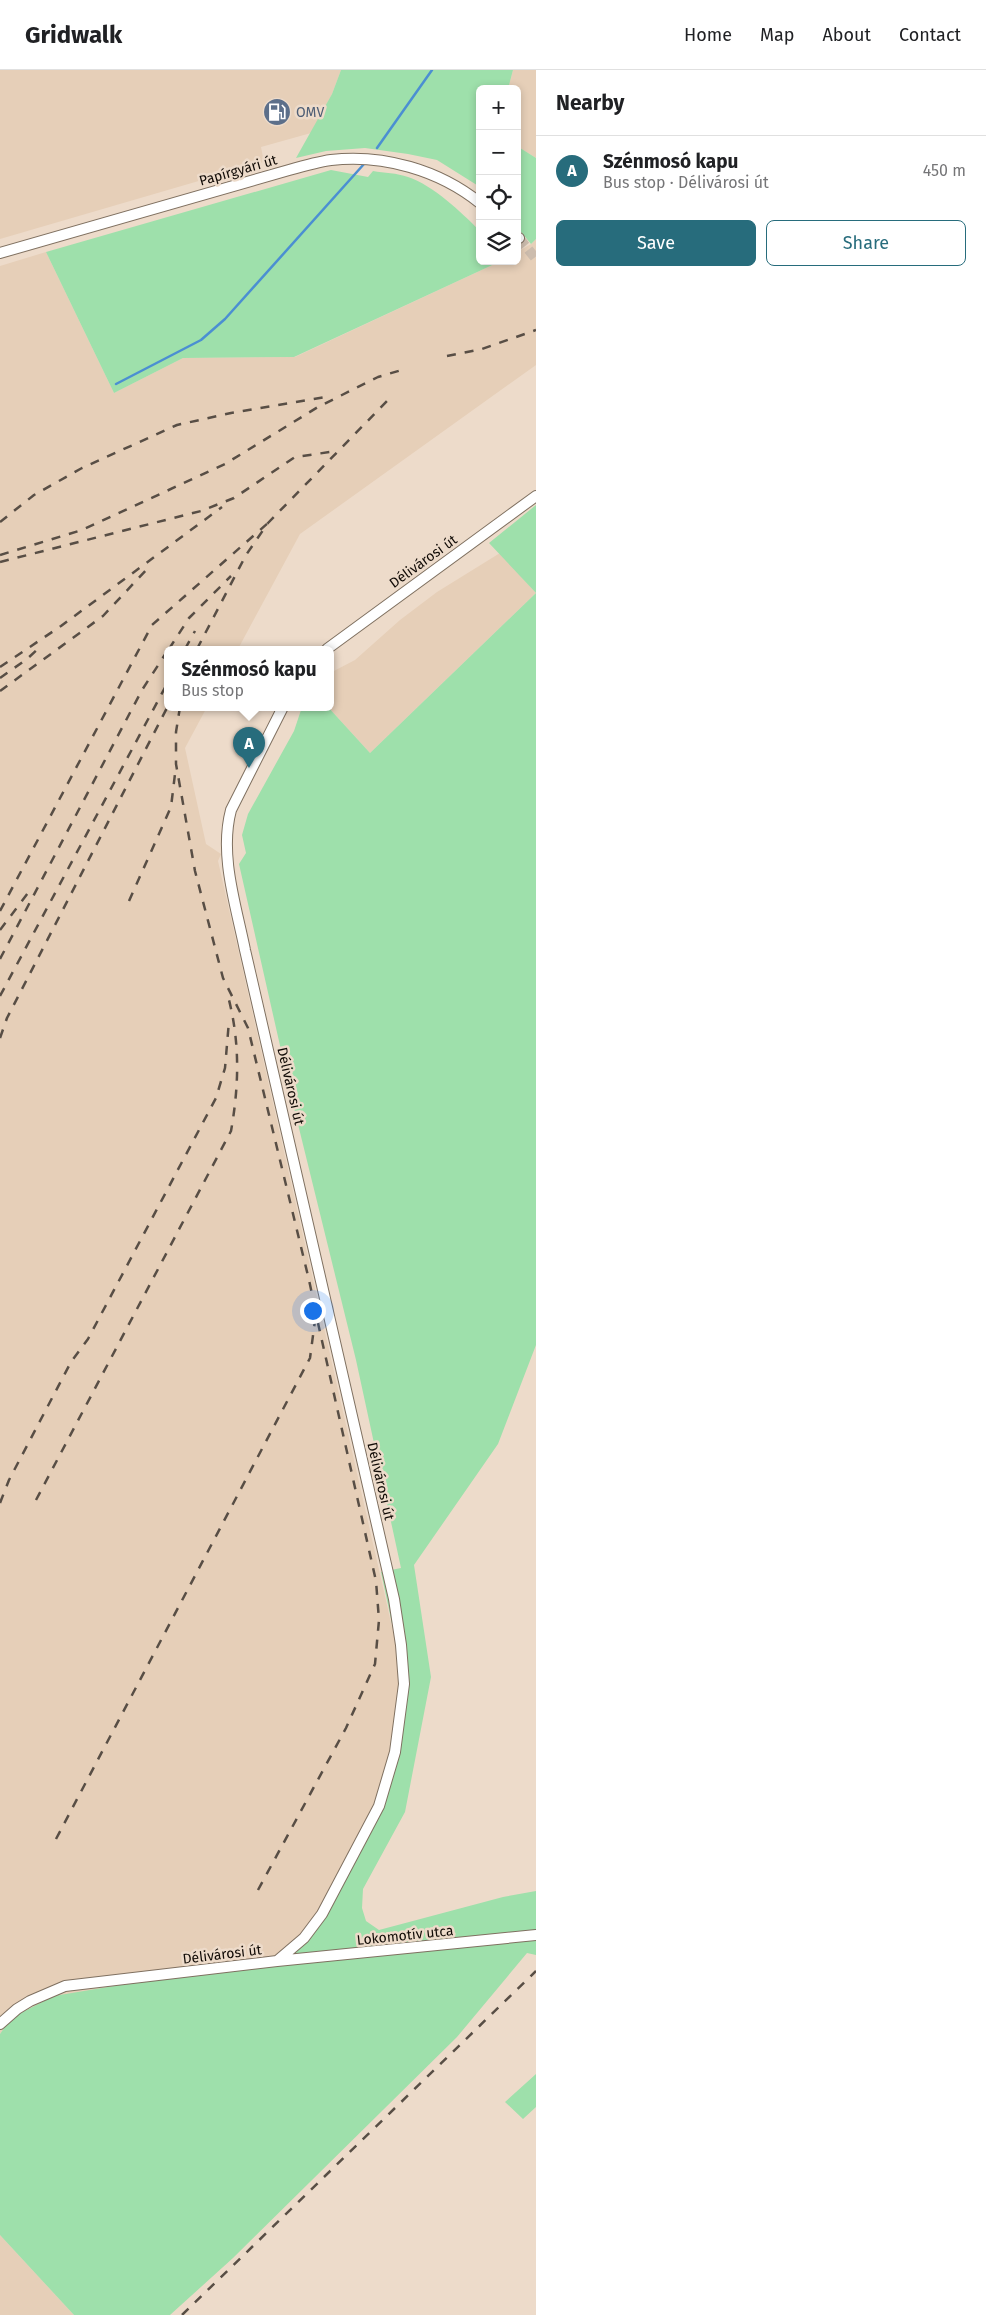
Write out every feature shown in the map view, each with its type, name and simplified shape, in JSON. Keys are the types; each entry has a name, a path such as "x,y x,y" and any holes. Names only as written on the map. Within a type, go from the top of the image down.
{"street":[{"name":"Papírgyári út","path":"0,253 330,160 359,159 383,161 430,173 452,184 476,200"},
{"name":"Délivárosi út","path":"331,646 536,496"},
{"name":"Délivárosi út","path":"0,2024 17,2009 30,2001 65,1986 277,1961 304,1938 332,1899 379,1806 394,1752 404,1684 402,1645 394,1599 248,959 228,861 227,825 231,810 281,711"},
{"name":"Lokomotív utca","path":"277,1961 536,1935"},
{"path":"304,1938 302,1951 313,1958"}],"shaded area":[{"path":"0,70 341,70 332,94 311,133 261,147 264,162 0,239"},
{"path":"513,70 536,70 536,158 521,149 521,85 509,85"},
{"path":"536,239 536,365 300,534 240,646 164,646 164,711 205,711 185,748 206,844 221,854 218,861 404,1680 383,1795 326,1912 275,1959 11,2018 0,2034 0,266 46,252 114,393 183,358 295,357 492,265 521,265 521,250"},
{"path":"500,553 536,593 370,753 332,711 334,711 334,671 355,660 400,620 437,592"},
{"path":"0,2235 74,2315 0,2315"}],"green space":[{"path":"341,70 513,70 509,85 476,85 476,184 437,160 408,154 365,148 326,151 296,158 332,94"},
{"path":"521,149 536,158 536,239 531,244 521,232"},
{"path":"331,170 368,177 373,171 408,177 427,186 446,200 476,227 476,265 492,265 294,357 183,358 114,393 46,252"},
{"path":"536,505 536,593 489,543"},
{"path":"536,593 536,1345 498,1444 414,1565 431,1677 405,1812 363,1889 362,1908 366,1921 379,1930 503,1897 536,1891 536,1955 527,1953 457,2037 233,2258 170,2315 74,2315 0,2235 0,2034 11,2018 54,1996 275,1959 326,1912 383,1795 404,1680 381,1572 401,1568 356,1360 295,1112 239,864 246,853 242,835 248,814 294,731 301,711 332,711 370,753"},
{"path":"536,2074 536,2107 523,2119 505,2102"}],"waterway":[{"path":"377,148 432,70"},
{"path":"116,384 201,340 225,319 364,164"}],"tunnel":[{"path":"521,240 536,259"}],"railway":[{"path":"447,356 482,349 536,330"},
{"path":"0,555 82,530 225,464 318,407 378,377 405,369"},
{"path":"0,522 34,495 82,468 177,425 231,413 331,396"},
{"path":"199,646 246,555 268,523 391,397"},
{"path":"0,562 201,511 234,498 295,457 337,451"},
{"path":"0,667 61,626 222,507"},
{"path":"0,911 152,625 268,523"},
{"path":"0,691 103,616 149,567"},
{"path":"171,646 189,618 231,576"},
{"path":"187,646 195,631"},
{"path":"0,678 27,659 41,646"},
{"path":"0,959 142,690 164,656"},
{"path":"0,996 164,689"},
{"path":"0,1038 7,1018 165,711"},
{"path":"56,1839 310,1358 316,1313 248,1028 223,978 195,871 176,764 176,732 179,711"},
{"path":"129,901 171,807 175,774"},
{"path":"0,930 31,889"},
{"path":"36,1500 231,1131 236,1098 237,1049 229,1000"},
{"path":"0,1503 9,1480 71,1362 88,1339 216,1098 225,1068 229,1021"},
{"path":"258,1890 346,1728 375,1664 379,1620 376,1581 318,1323"},
{"path":"182,2315 536,1971"}],"place":[{"name":"OMV","path":"277,112"},
{"name":"Szénmosó kapu","path":"249,768"}]}
